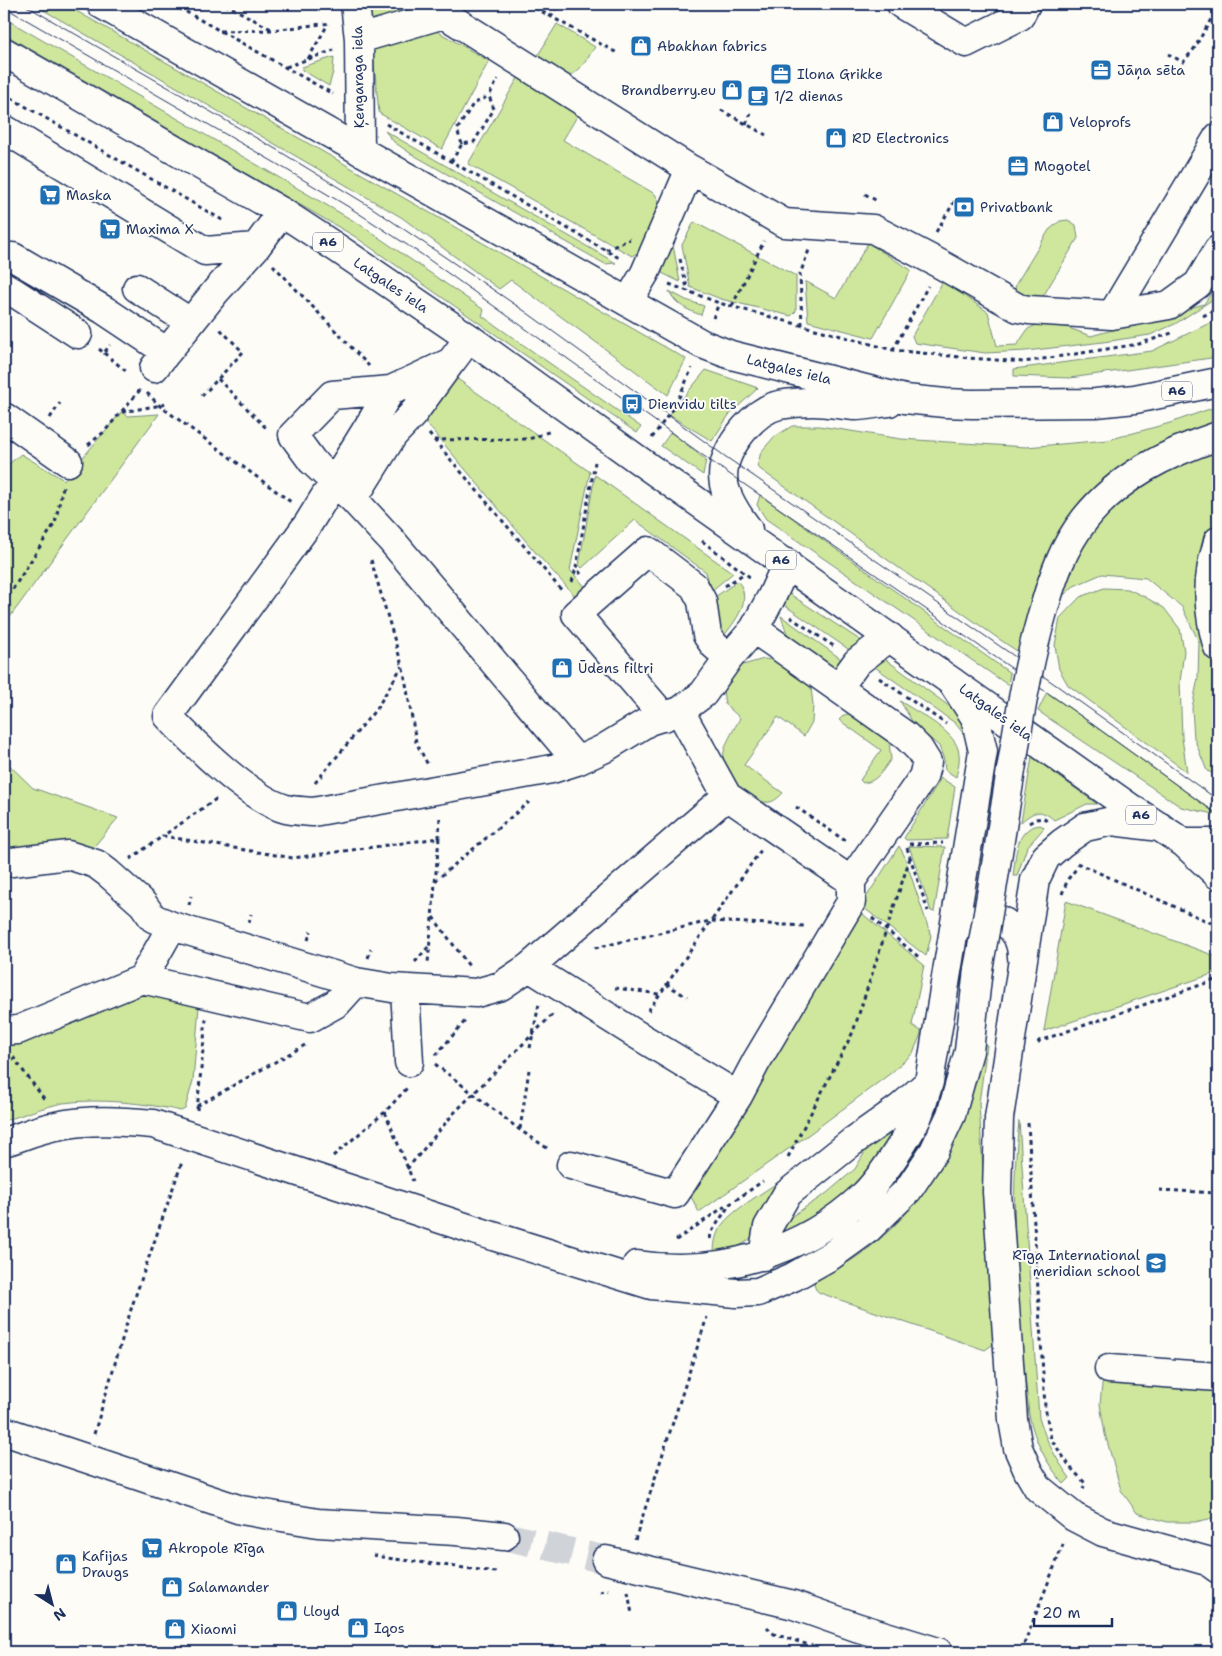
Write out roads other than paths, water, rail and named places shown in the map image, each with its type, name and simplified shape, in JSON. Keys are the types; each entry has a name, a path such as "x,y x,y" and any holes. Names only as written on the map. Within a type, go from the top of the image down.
{"main road":[{"name":"Latgales iela","path":"101,4 702,344 731,355 906,399 972,404 1096,403 1135,399 1218,382"},
{"name":"Ķengaraga iela","path":"355,4 349,44 359,109 360,151"},
{"path":"901,4 966,43 1020,16 1026,4"},
{"path":"349,44 444,14 690,169 784,223 873,229 1018,308 1112,315 1169,305 1198,284 1218,250"},
{"name":"Latgales iela","path":"4,52 282,212 469,338 1129,807 1184,843"},
{"path":"4,129 205,251 256,248"},
{"path":"1112,315 1218,137"},
{"path":"628,302 645,273 690,169"},
{"path":"4,257 13,257 96,305 150,365 202,322 282,212"},
{"path":"4,286 78,334"},
{"path":"137,288 202,322"},
{"path":"469,338 412,415 343,489 312,517 168,716 239,783 265,801 286,809 313,812 552,768 577,761 603,749 649,722 672,714 703,694 729,658 754,629 787,563"},
{"path":"451,362 391,390 332,396 293,435 312,461 343,489 392,541 577,761"},
{"path":"343,489 391,390"},
{"name":"Latgales iela","path":"760,545 733,510 728,498 722,469 732,445 748,425 760,414 777,406 813,402 856,406 906,399"},
{"path":"4,417 68,462"},
{"path":"707,1278 736,1293 758,1292 777,1285 832,1255 868,1229 908,1190 934,1151 951,1116 968,1051 978,969 1023,693 1033,647 1053,576 1061,555 1084,519 1098,503 1115,489 1156,460 1185,447 1218,436"},
{"path":"1218,541 1210,573 1210,599 1218,647"},
{"path":"729,658 714,645 707,635 702,601 694,586 648,551 576,614 672,714 727,796 776,829 851,892"},
{"path":"571,1164 675,1194 738,1096 851,892 923,777 927,762 919,749 906,736 754,629"},
{"path":"838,688 857,662 890,637"},
{"path":"4,1142 55,1126 85,1121 115,1120 153,1124 480,1232 651,1285 707,1278 795,1243 831,1221 864,1195 890,1161 917,1118 929,1082 983,751 975,717 949,678"},
{"path":"4,863 68,855 96,864 143,904 153,918 172,926 356,982 415,990 476,993 501,986 537,971 727,796"},
{"path":"1160,827 1112,821 1085,827 1062,842 1046,857 1035,880 999,1118 997,1192 1014,1420 1018,1448 1038,1488 1074,1517 1103,1532 1207,1561 1218,1569"},
{"path":"1184,843 1218,843"},
{"path":"1184,843 1218,875"},
{"name":"A6","path":"1184,843 1218,856"},
{"path":"951,950 954,938 962,927 972,920 985,917 998,919 1009,925 1018,934 1022,947 1022,960"},
{"path":"142,980 172,926"},
{"path":"537,971 738,1096"},
{"path":"7,1041 18,1030 142,980 310,1018 337,1002 356,982"},
{"path":"408,1053 415,990"},
{"path":"763,1256 768,1227 787,1194 852,1142 900,1108 929,1082"},
{"path":"1109,1369 1218,1377"},
{"path":"4,1431 241,1510 318,1523 456,1531 504,1536"},
{"path":"617,1563 794,1605 856,1627 938,1652"}],"tunnel":[{"path":"504,1536 606,1560"}],"tram line":[{"path":"23,4 279,151 371,207 526,312 726,457 1056,685 1218,800"},
{"path":"4,7 272,161 352,209 421,254 722,469 1081,716 1218,815"}],"place":[{"name":"Abakhan fabrics","path":"641,46"},
{"name":"Jāņa sēta","path":"1101,70"},
{"name":"Ilona Grikke","path":"781,74"},
{"name":"Brandberry.eu","path":"732,90"},
{"name":"1/2 dienas","path":"758,96"},
{"name":"Veloprofs","path":"1053,122"},
{"name":"RD Electronics","path":"836,138"},
{"name":"Mogotel","path":"1018,166"},
{"name":"Maska","path":"50,195"},
{"name":"Privatbank","path":"964,207"},
{"name":"Maxima X","path":"110,229"},
{"name":"Dienvidu tilts","path":"632,404"},
{"name":"Ūdens filtri","path":"562,668"},
{"name":"Rīga International meridian school","path":"1156,1263"},
{"name":"Akropole Rīga","path":"152,1548"},
{"name":"Kafijas Draugs","path":"66,1564"},
{"name":"Salamander","path":"172,1587"},
{"name":"Lloyd","path":"287,1611"},
{"name":"Iqos","path":"358,1628"},
{"name":"Xiaomi","path":"175,1629"}]}
